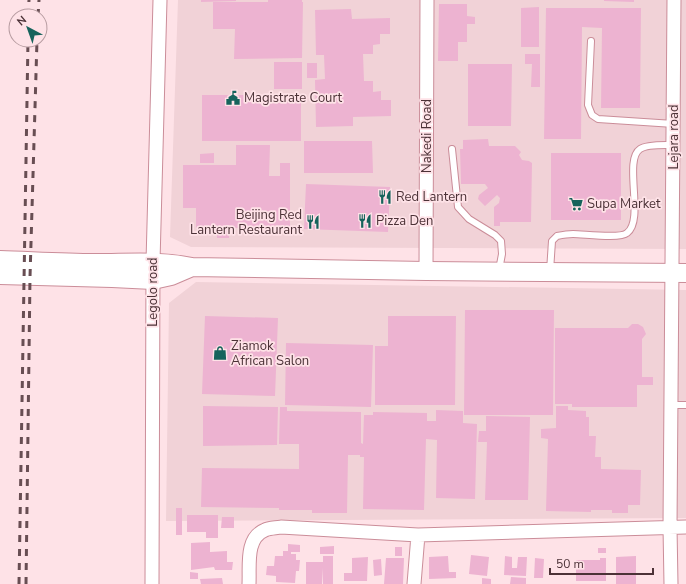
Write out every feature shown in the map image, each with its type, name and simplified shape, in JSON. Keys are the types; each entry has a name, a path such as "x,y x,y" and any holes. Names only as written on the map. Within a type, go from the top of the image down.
{"main road":[{"path":"0,260 94,263 153,262 192,267 499,272 679,273"},
{"path":"0,275 153,280 171,276 192,267"}],"street":[{"name":"Legolo road","path":"152,584 153,262 160,0"},
{"name":"Nakedi Road","path":"426,271 427,0"},
{"name":"Lejara road","path":"671,584 670,527 672,405 679,273 673,145 674,0"},
{"path":"249,584 250,546 255,536 265,529 281,527 418,535 686,527"},
{"path":"414,584 418,535"}],"lane":[{"path":"591,41 588,105 592,115 598,119 674,124"},
{"path":"550,272 552,241 558,236 572,234 618,236 627,233 632,227 634,212 634,157 640,149 648,146 673,145"},
{"path":"452,150 458,207 469,219 495,235 501,241 502,254 499,272"},
{"path":"672,405 686,405"}],"shaded area":[{"path":"178,0 686,0 686,249 191,247 170,237"},
{"path":"196,282 686,290 686,518 166,521 169,303"}],"building":[{"path":"201,0 236,0 236,1 201,2"},
{"path":"268,0 302,0 302,2 268,2"},
{"path":"634,0 634,2 604,1"},
{"path":"213,2 303,2 302,58 234,59 235,29 213,29"},
{"path":"439,4 467,4 467,16 475,17 475,24 467,24 467,42 458,42 458,61 438,61"},
{"path":"539,7 539,47 521,47 521,8"},
{"path":"546,8 641,8 640,108 601,108 602,28 582,27 581,139 544,139"},
{"path":"351,9 352,19 390,18 390,34 380,34 380,44 373,45 373,54 363,54 364,81 373,81 373,92 381,91 381,100 391,100 391,116 353,117 353,126 316,127 315,80 325,79 324,55 316,55 315,10"},
{"path":"525,54 540,54 540,87 531,87 532,64 525,64"},
{"path":"274,62 302,62 302,89 274,89"},
{"path":"307,63 317,63 317,78 307,78"},
{"path":"468,64 512,64 511,126 468,126"},
{"path":"202,95 301,95 301,141 202,141"},
{"path":"488,139 489,146 515,146 521,152 519,155 522,160 532,163 531,222 500,222 500,226 494,226 494,207 499,203 500,198 497,195 485,206 478,199 479,195 488,188 485,184 461,184 460,149 463,149 463,140"},
{"path":"304,141 372,141 373,173 304,173"},
{"path":"236,145 270,145 269,176 280,176 280,163 290,163 290,228 229,228 229,238 217,238 217,228 196,228 196,208 183,208 183,165 236,165"},
{"path":"214,153 214,163 200,163 200,154"},
{"path":"551,153 621,153 621,220 551,220"},
{"path":"306,184 390,187 388,232 304,229"},
{"path":"465,310 554,310 553,415 464,415"},
{"path":"205,316 278,318 275,396 202,394"},
{"path":"388,316 456,316 455,405 375,405 375,346 388,346"},
{"path":"632,324 638,324 643,327 646,334 642,339 642,377 653,377 653,385 637,385 637,407 572,407 572,404 555,404 555,328 628,328"},
{"path":"286,343 373,345 371,407 285,405"},
{"path":"203,406 278,407 277,445 203,446"},
{"path":"556,406 568,406 568,410 586,411 586,417 589,417 589,436 596,436 595,457 601,457 601,469 641,470 640,505 628,505 628,513 612,513 612,510 591,510 591,512 546,511 548,439 541,438 541,429 556,428"},
{"path":"280,407 287,407 287,411 361,412 361,443 363,444 364,415 373,415 373,412 427,413 427,421 436,421 436,410 463,411 463,423 477,424 475,499 436,498 437,440 426,439 424,510 363,509 364,457 360,457 360,455 348,455 347,513 312,513 312,510 279,510 279,508 201,507 202,468 299,469 299,444 279,444"},
{"path":"486,416 530,417 528,500 485,500 487,442 478,442 479,431 486,431"},
{"path":"176,508 182,508 182,535 176,535"},
{"path":"187,515 218,515 218,538 206,538 206,532 187,532"},
{"path":"222,517 234,517 234,528 221,528"},
{"path":"210,542 210,552 227,551 227,562 233,562 232,570 215,570 214,567 191,570 191,543"},
{"path":"288,544 300,545 300,552 291,552 291,554 296,554 296,560 300,560 299,571 296,571 295,583 276,582 276,576 266,575 267,566 274,566 275,556 283,556 283,551 288,551"},
{"path":"334,546 334,554 320,554 320,547"},
{"path":"395,547 402,547 402,556 395,556"},
{"path":"598,548 606,548 606,553 598,553"},
{"path":"471,555 489,557 487,576 469,574"},
{"path":"323,556 333,556 333,584 323,584 322,568 322,584 306,584 306,562 323,562"},
{"path":"448,556 449,572 456,572 456,578 429,579 429,557"},
{"path":"505,556 512,557 512,568 517,568 518,557 527,557 526,576 504,575"},
{"path":"636,556 636,584 616,584 616,557"},
{"path":"368,557 367,581 344,581 344,573 352,573 352,558"},
{"path":"386,558 404,558 403,584 384,584"},
{"path":"535,558 544,559 543,578 534,578"},
{"path":"600,558 606,558 606,581 576,581 576,560 600,560"},
{"path":"381,559 382,575 374,576 373,560"},
{"path":"190,572 198,573 198,579 190,579"},
{"path":"511,577 526,578 526,584 510,584"},
{"path":"222,578 223,584 201,584 200,579"},
{"path":"482,578 491,579 491,584 482,584"}],"railway":[{"path":"28,8 29,0"},
{"path":"38,8 39,0"},
{"path":"19,584 28,48"},
{"path":"26,584 30,277 37,48"}],"place":[{"name":"Magistrate Court","path":"233,98"},
{"name":"Red Lantern","path":"385,197"},
{"name":"Supa Market","path":"576,204"},
{"name":"Pizza Den","path":"365,221"},
{"name":"Beijing Red Lantern Restaurant","path":"313,222"},
{"name":"Ziamok African Salon","path":"220,353"}]}
